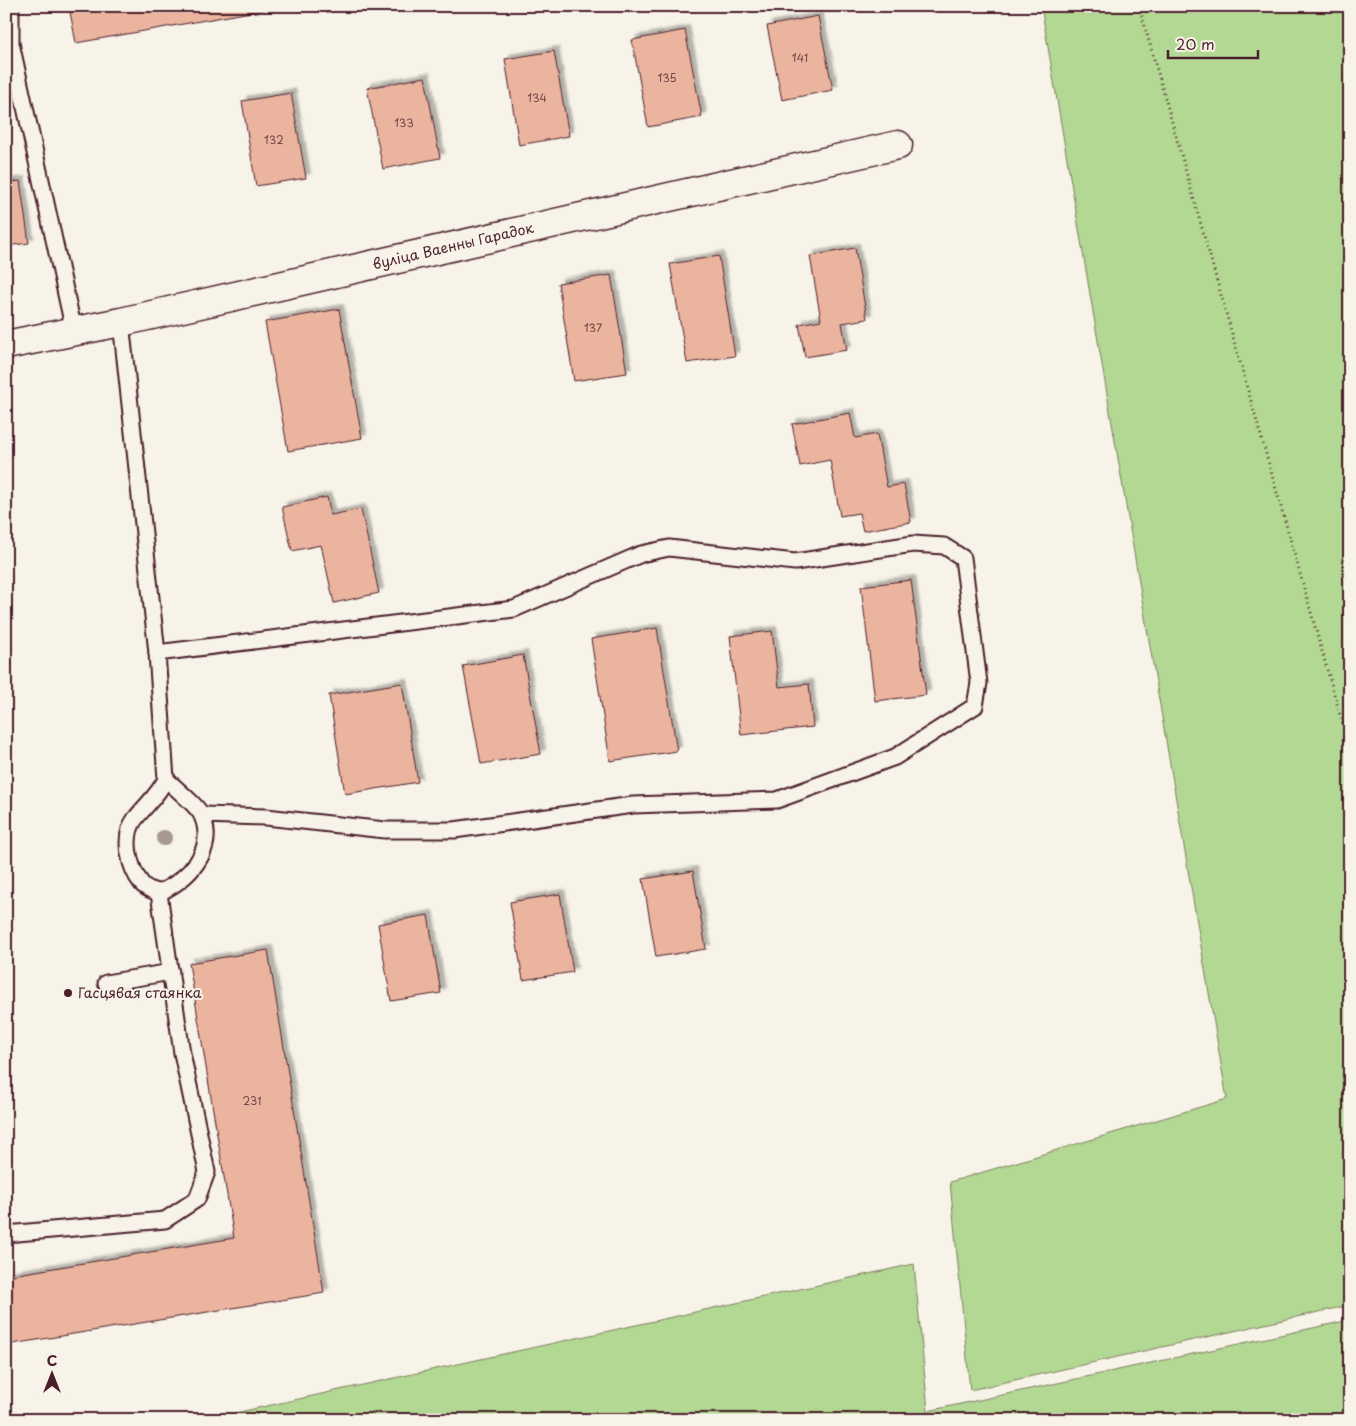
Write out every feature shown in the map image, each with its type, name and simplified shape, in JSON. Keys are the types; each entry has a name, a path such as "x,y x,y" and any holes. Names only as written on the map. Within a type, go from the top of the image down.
{"street":[{"name":"вуліца Ваенны Гарадок","path":"6,345 122,322 898,145"}],"lane":[{"path":"12,6 8,43 74,331"},
{"path":"122,322 157,653 166,780 159,793 134,820 127,845 132,866 143,886 159,893"},
{"path":"157,653 514,609 641,554 670,548 795,562 913,544 944,546 964,558 979,683 975,706 895,757 777,800 633,805 454,830 386,830 266,817 202,815"},
{"path":"159,893 181,880 201,858 206,837 202,815 166,780"},
{"path":"6,1234 165,1220 197,1199 207,1172 182,1054 159,893"},
{"path":"106,983 171,972"}],"path":[{"path":"1139,6 1350,750"}],"green space":[{"path":"1041,6 1350,6 1350,1305 970,1390 950,1182 1227,1099"},
{"path":"914,1264 928,1411 1350,1320 1350,1420 203,1420"}],"building":[{"path":"102,6 285,6 76,43 70,12"},
{"path":"818,16 833,90 782,100 767,26"},
{"path":"685,30 702,117 648,127 632,40"},
{"path":"554,51 569,136 519,145 505,59"},
{"path":"425,77 440,158 383,169 367,88"},
{"path":"291,93 306,178 256,186 242,101"},
{"path":"20,181 29,243 6,246 6,183"},
{"path":"855,248 867,319 842,323 847,350 805,357 799,324 821,320 810,256"},
{"path":"719,256 735,356 687,363 670,264"},
{"path":"611,275 627,373 574,381 558,283"},
{"path":"339,309 362,438 288,451 265,322"},
{"path":"850,413 855,438 877,434 887,487 904,484 911,522 863,531 859,513 840,516 830,460 800,466 792,424"},
{"path":"327,497 331,515 361,509 379,593 334,603 321,545 292,551 282,507"},
{"path":"911,580 926,695 875,701 861,586"},
{"path":"657,628 677,751 610,761 591,639"},
{"path":"772,631 779,687 809,684 813,727 741,735 730,636"},
{"path":"523,655 541,754 481,764 463,666"},
{"path":"402,683 418,782 345,794 329,695"},
{"path":"693,871 706,949 656,957 643,879"},
{"path":"560,894 573,972 523,980 510,902"},
{"path":"428,915 441,993 391,1001 378,924"},
{"path":"268,950 324,1293 6,1345 6,1276 234,1238 189,963"}],"place":[{"name":"Гасцявая стаянка","path":"68,993"}]}
